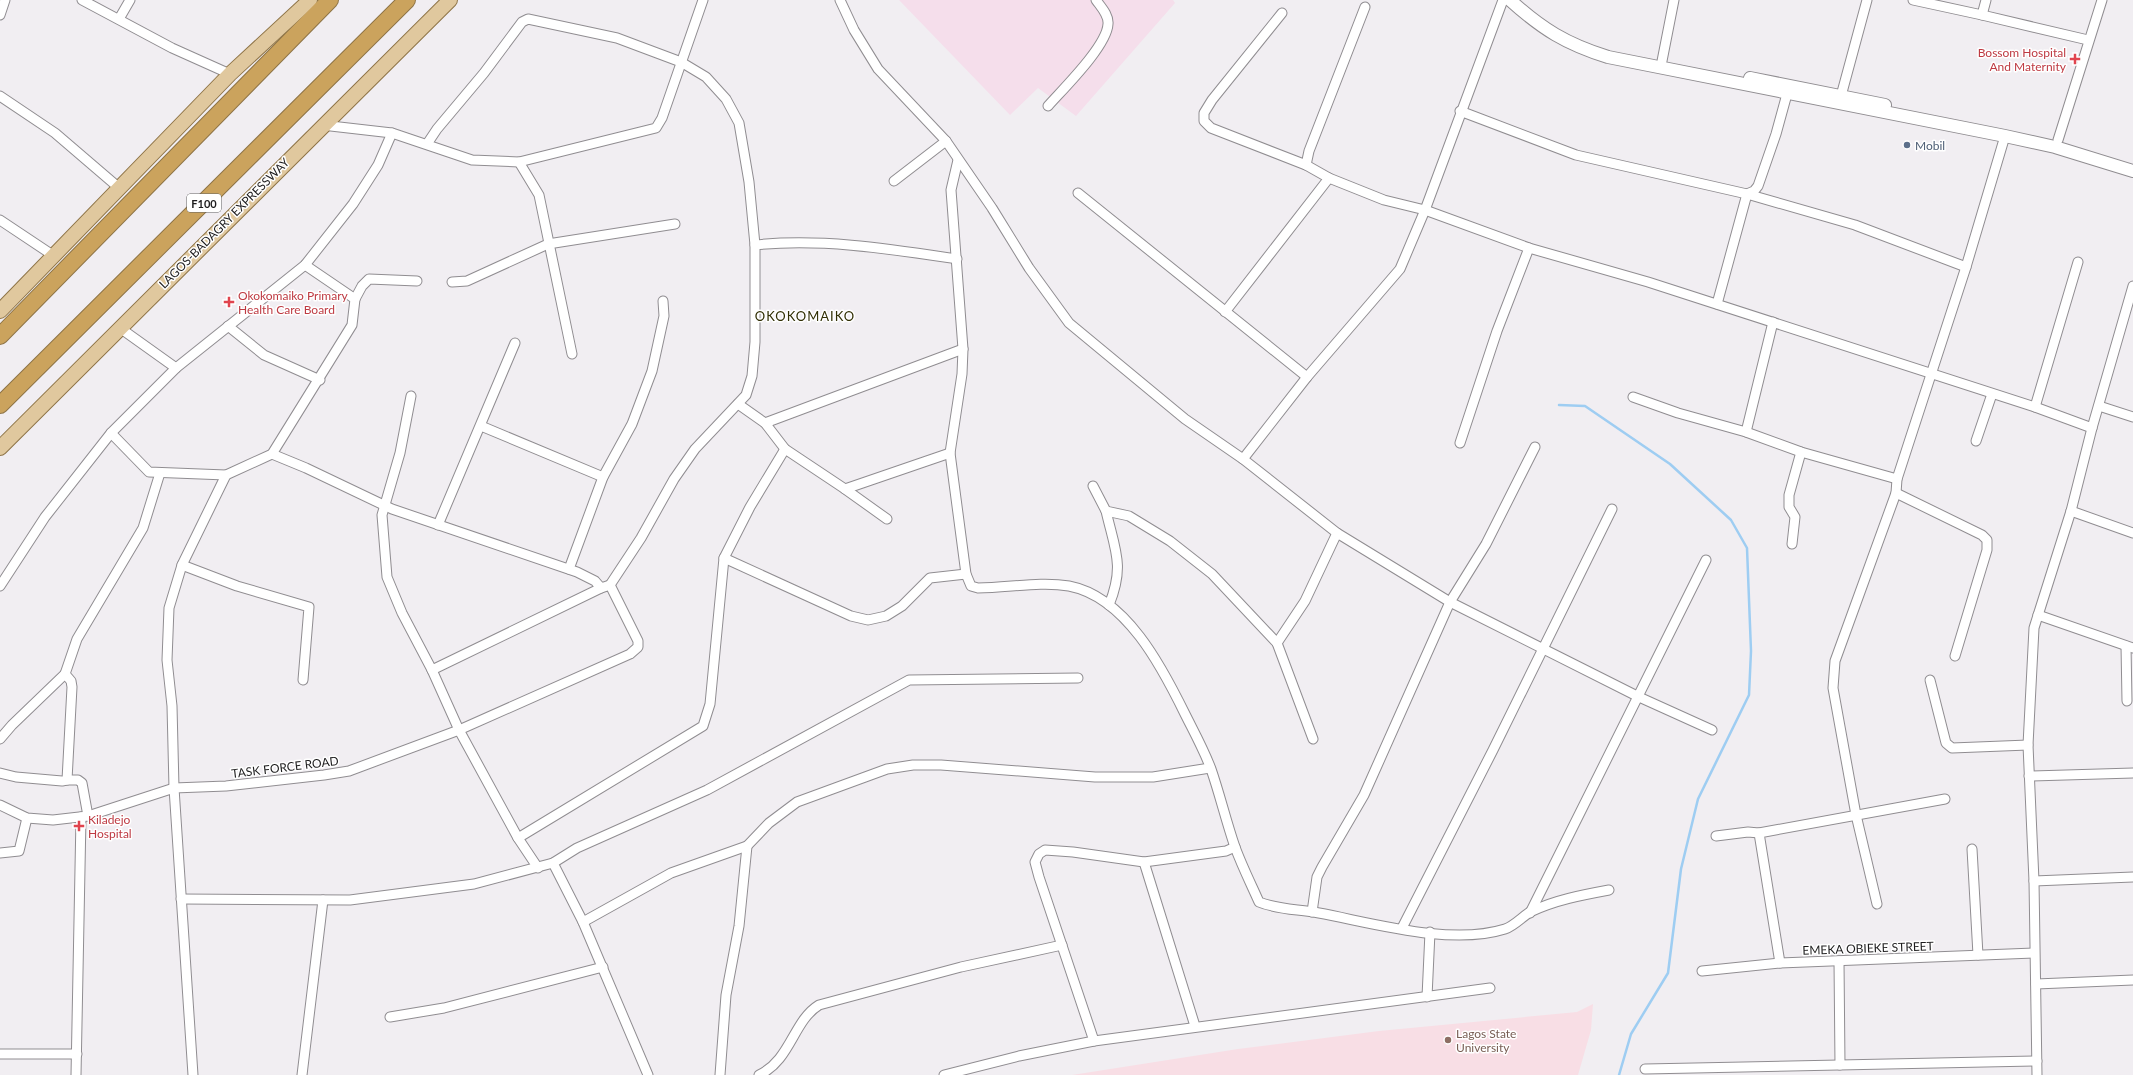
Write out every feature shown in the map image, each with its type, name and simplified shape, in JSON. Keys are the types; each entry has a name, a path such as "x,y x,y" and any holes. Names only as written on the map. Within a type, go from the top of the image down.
{"highway":[{"path":"0,336 330,0"},
{"name":"F100","path":"0,405 407,0"}],"main road":[{"path":"0,311 54,256 118,187 230,74 310,0"},
{"name":"LAGOS-BADAGRY EXPRESSWAY","path":"0,448 322,125 450,0"}],"street":[{"path":"0,15 5,0"},
{"path":"82,0 172,48 230,74"},
{"path":"119,19 130,0"},
{"path":"322,125 392,133 472,160 519,162 656,128 662,118 704,0"},
{"path":"840,0 854,30 878,69 946,141 992,208 1029,268 1069,323 1185,419 1243,459 1338,533 1450,602 1639,697 1712,730"},
{"path":"1048,106 1082,68 1106,31 1108,19 1096,0"},
{"path":"1243,459 1307,377 1400,269 1425,210 1460,111 1503,0"},
{"path":"1510,0 1533,21 1552,34 1591,52 1608,57 1787,94 2005,136 2055,147 2133,171"},
{"path":"1522,0 1538,15 1575,39 1608,52 1662,60 2058,140 2091,149 2133,164"},
{"path":"1662,60 1674,0"},
{"path":"1841,96 1866,0"},
{"path":"1913,0 2088,40"},
{"path":"1982,15 1986,0"},
{"path":"2058,140 2088,40 2102,0"},
{"path":"1306,165 1365,7"},
{"path":"1282,14 1212,100 1204,113 1204,121 1211,128 1306,165 1328,178 1384,200 1425,210 1529,248 1648,282 1773,322 1930,375 2035,407 2092,428"},
{"path":"427,144 437,129 484,73 522,22 528,19 617,38 681,62 706,77 726,99 739,124 749,182 755,245 754,361 752,376 746,394 695,449 674,479 641,538 606,587 432,670"},
{"path":"1747,194 1754,191 1758,186 1776,134 1787,94"},
{"path":"0,96 55,133 118,187"},
{"path":"1460,111 1576,155 1747,194 1855,225 1966,267"},
{"path":"0,586 45,517 111,433 176,368 305,265 352,204 378,165 392,133"},
{"path":"1877,904 1856,815 1832,688 1834,661 1896,494 1897,479 1966,267 2005,136"},
{"path":"894,181 946,141"},
{"path":"958,160 951,190 963,349 962,374 950,453 966,574 971,586 978,588 1048,585 1069,586 1091,593 1109,605 1133,629 1154,657 1173,689 1210,768 1235,847 1259,902 1274,907 1312,912 1402,928 1461,935 1485,933 1506,928 1530,913 1573,897 1609,890"},
{"path":"519,162 539,195 572,354"},
{"path":"1225,312 1328,178"},
{"path":"1078,193 1307,377"},
{"path":"1717,304 1747,194"},
{"path":"0,220 54,256"},
{"path":"452,282 467,281 548,244 675,224"},
{"path":"755,245 781,242 858,245 957,259"},
{"path":"1460,443 1483,379 1497,331 1529,248"},
{"path":"2035,407 2078,262"},
{"path":"305,265 355,299"},
{"path":"111,433 149,472 226,475 272,454 320,380 352,326 355,299 362,286 369,279 417,281"},
{"path":"2037,1075 2034,882 2028,745 2034,628 2071,511 2092,428 2132,292"},
{"path":"569,569 603,477 632,424 652,371 664,316 663,301"},
{"path":"1746,432 1773,322"},
{"path":"228,326 264,355 320,380"},
{"path":"120,328 176,368"},
{"path":"438,526 515,342"},
{"path":"764,423 963,349"},
{"path":"1976,442 1992,394"},
{"path":"411,396 400,453 382,515 387,577 402,613 432,670 459,730 518,838 538,868"},
{"path":"1633,397 1678,413 1746,432 1801,452 1897,479"},
{"path":"738,404 764,423 785,449 887,519"},
{"path":"2099,406 2133,417"},
{"path":"481,426 603,477"},
{"path":"1312,912 1318,877 1322,867 1364,795 1450,602 1486,544 1535,447"},
{"path":"518,838 703,726 710,704 724,558 750,507 785,449"},
{"path":"1792,544 1795,517 1789,507 1789,495 1801,452"},
{"path":"845,489 950,453"},
{"path":"272,454 306,468 384,505 438,526 588,576 606,587"},
{"path":"0,739 12,725 65,674 77,639 143,528 160,473"},
{"path":"193,1075 174,788 172,706 166,660 169,608 182,566 226,475"},
{"path":"1093,486 1106,512 1117,551 1118,565 1116,588 1109,605"},
{"path":"1896,494 1982,535 1987,540 1987,550 1955,656"},
{"path":"1402,928 1494,750 1542,649 1612,509"},
{"path":"2071,511 2133,533"},
{"path":"1106,512 1129,516 1170,542 1212,574 1277,643 1313,739"},
{"path":"1277,643 1305,601 1338,533"},
{"path":"724,558 851,616 868,620 886,616 902,606 930,578 966,574"},
{"path":"1530,913 1706,560"},
{"path":"182,566 236,586 309,607 303,680"},
{"name":"TASK FORCE ROAD","path":"0,805 26,818 53,820 85,817 174,788 226,786 349,771 459,730 636,650 638,641 606,587"},
{"path":"2038,615 2129,647 2127,700"},
{"path":"65,674 71,681 72,687 67,780"},
{"path":"181,899 350,900 474,884 553,863 577,848 707,790 909,680 1078,678"},
{"path":"1930,680 1946,744 1952,748 2028,745"},
{"path":"583,922 671,873 747,846 769,823 797,802 886,769 913,765 941,765 1095,777 1153,777 1210,768"},
{"path":"0,772 16,777 62,781 78,780 82,783 85,817 76,1075"},
{"path":"2029,776 2133,773"},
{"path":"1716,836 1748,832 1759,833 1945,799"},
{"path":"0,853 19,851 26,818"},
{"path":"1759,833 1780,963"},
{"path":"720,1075 726,995 739,926 747,846"},
{"path":"1094,1041 1037,870 1035,862 1039,854 1045,850 1073,852 1144,862 1220,852 1235,847"},
{"path":"1972,849 1978,955"},
{"path":"1144,862 1195,1026"},
{"path":"553,863 583,922 648,1075"},
{"path":"2034,882 2133,877"},
{"path":"302,1075 323,900"},
{"path":"1427,997 1430,932"},
{"path":"759,1075 768,1071 777,1063 806,1016 819,1005 960,967 1062,945"},
{"name":"EMEKA OBIEKE STREET","path":"1702,971 1780,963 2034,953"},
{"path":"1839,961 1840,1065"},
{"path":"390,1017 444,1008 603,967"},
{"path":"2036,984 2133,980"},
{"path":"944,1075 1019,1056 1094,1041 1195,1026 1490,988"},
{"path":"0,1054 77,1054"},
{"path":"1644,1069 2037,1061"}],"shaded area":[{"path":"899,0 1173,0 1175,3 1076,116 1038,88 1010,115"},
{"name":"Lagos State University","path":"1593,1004 1591,1030 1578,1075 1072,1075 1238,1049 1379,1031 1577,1012"}],"waterway":[{"path":"1559,405 1585,406 1670,464 1731,520 1747,548 1751,651 1749,695 1698,799 1681,869 1668,973 1631,1034 1619,1075"}],"place":[{"name":"Bossom Hospital And Maternity","path":"2075,59"},
{"name":"Mobil","path":"1907,145"},
{"name":"Okokomaiko Primary Health Care Board","path":"229,302"},
{"name":"Kiladejo Hospital","path":"79,826"},
{"name":"Lagos State University","path":"1448,1040"}],"district":[{"name":"OKOKOMAIKO","path":"805,316"}]}
